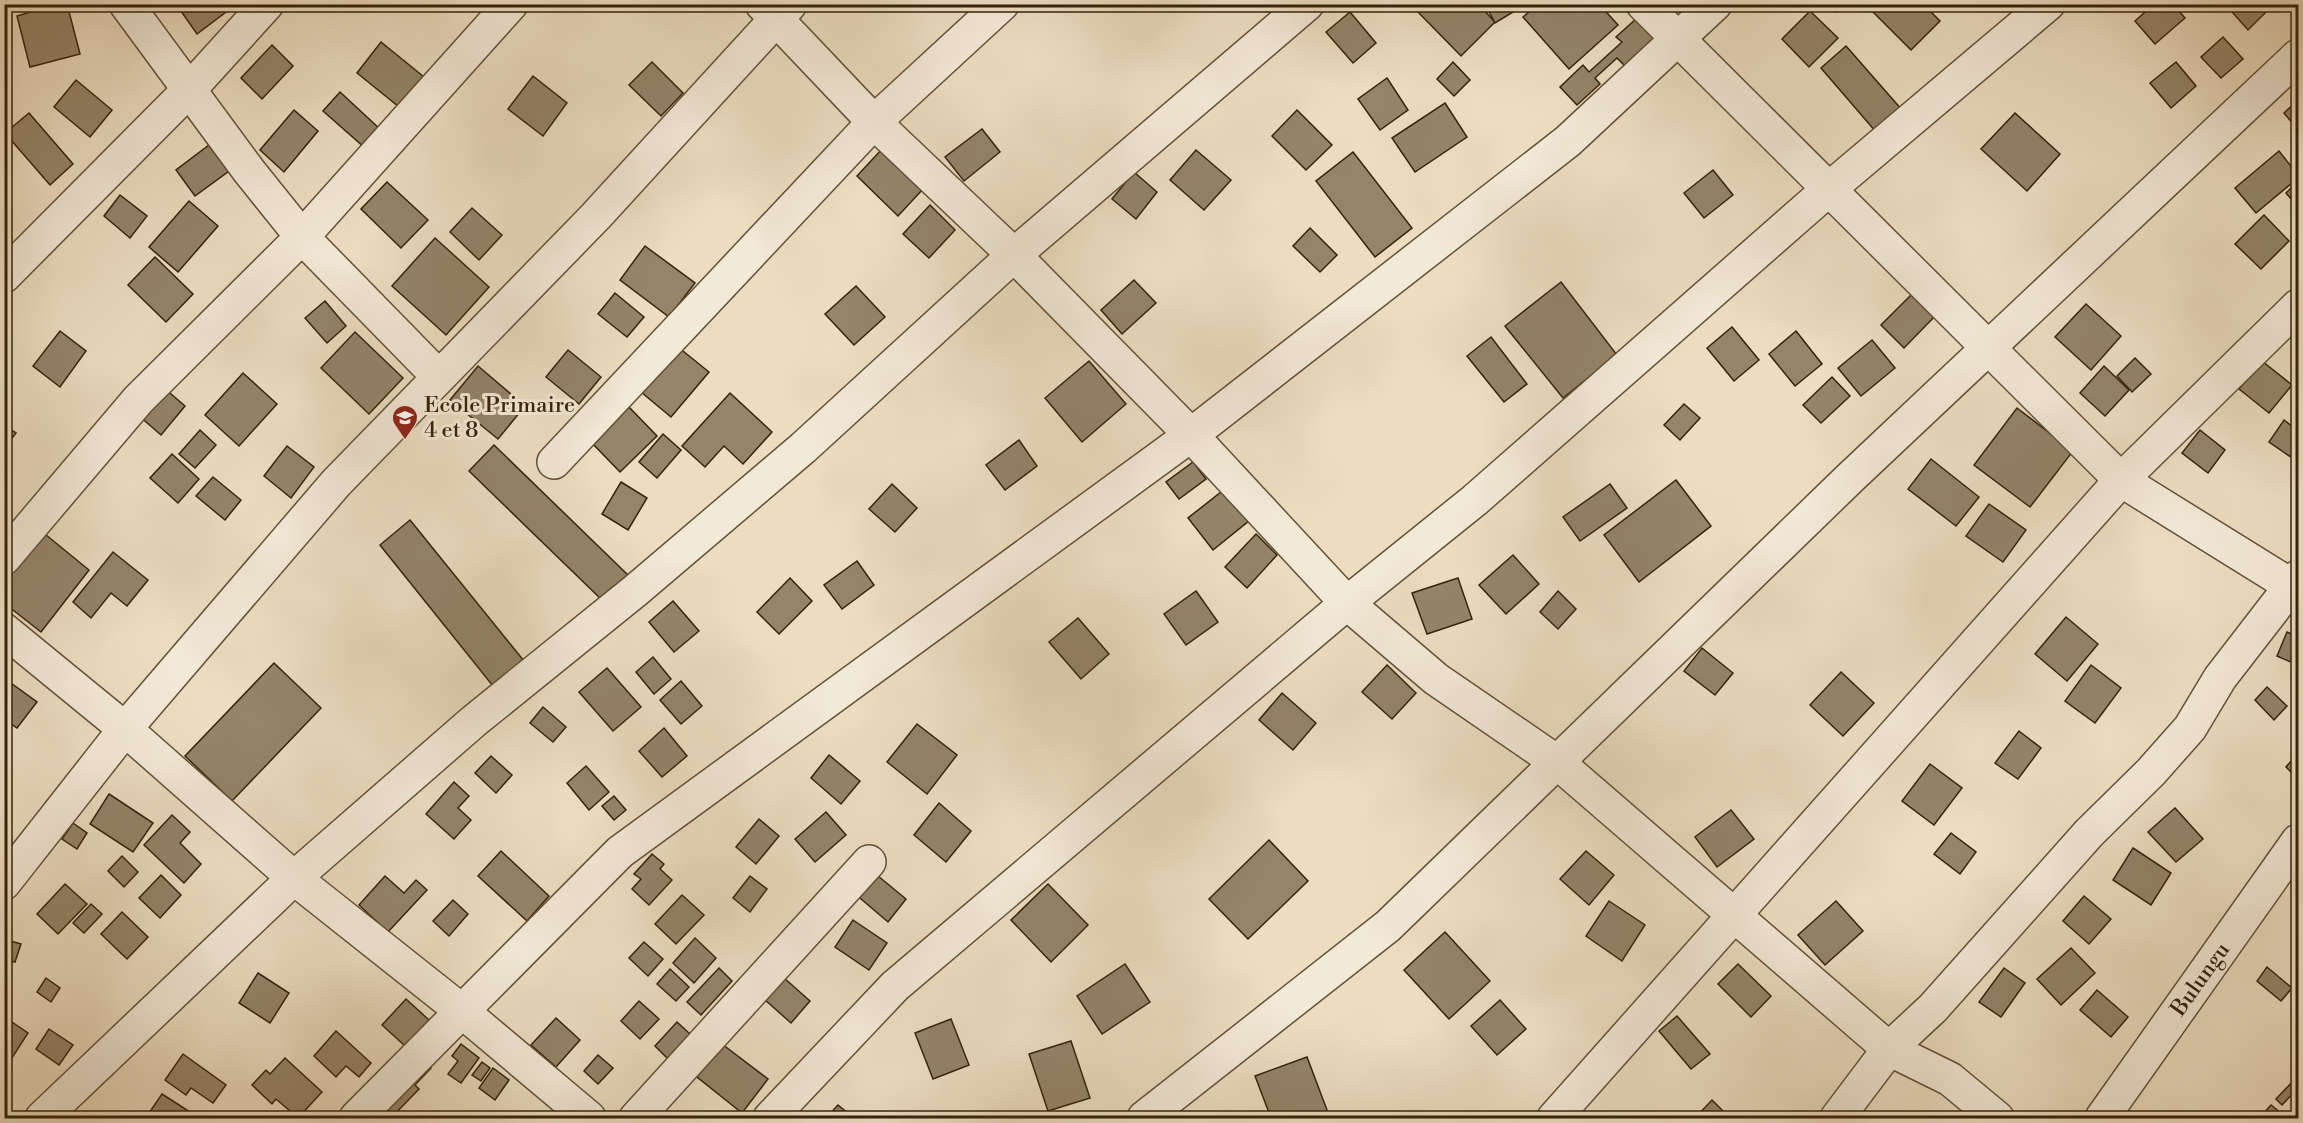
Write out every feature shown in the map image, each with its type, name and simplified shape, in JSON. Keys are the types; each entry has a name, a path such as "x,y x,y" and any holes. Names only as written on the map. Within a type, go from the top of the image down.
{"street":[{"path":"126,4 188,91 302,237 438,375"},
{"path":"4,276 188,91 267,4"},
{"path":"4,558 138,400 302,237 511,4"},
{"path":"554,462 874,122 1002,4"},
{"path":"42,1119 294,878 474,721 635,591 803,448 1014,255 1307,4"},
{"path":"1642,4 2121,480 2296,584 2220,678 2190,728 2151,772 2089,833 1933,1008 1888,1049 1837,1119"},
{"path":"356,1119 620,852 1191,435 1568,141 1715,4"},
{"path":"770,1119 895,986 1347,603 1475,500 1829,189 2048,4"},
{"path":"4,884 125,729 336,483 438,375 596,216 776,9 874,122 1014,255 1191,435 1347,603 1436,679 1557,762 1734,918 1888,1049 1950,1079 1997,1119"},
{"path":"1144,1119 1388,927 1850,478 2298,56"},
{"path":"1554,1119 2121,480 2298,306"},
{"path":"4,630 125,729 294,878 463,1012 589,1119"},
{"name":"Bulungu","path":"2102,1119 2298,842"},
{"path":"636,1119 869,862"}],"building":[{"path":"57,4 67,4 80,54 30,67 17,16"},
{"path":"176,4 227,4 230,9 197,34"},
{"path":"1424,4 1478,4 1495,22 1461,56 1417,11"},
{"path":"1485,4 1526,4 1495,23"},
{"path":"1538,4 1599,4 1618,25 1569,69 1523,17"},
{"path":"1830,4 1845,4 1837,12"},
{"path":"1874,4 1923,4 1940,21 1911,50 1870,9"},
{"path":"2154,4 2173,4 2185,18 2155,44 2135,21"},
{"path":"2227,4 2274,4 2248,30 2226,5"},
{"path":"1810,11 1838,38 1809,67 1782,39"},
{"path":"1350,12 1376,43 1353,63 1326,32"},
{"path":"1637,18 1655,38 1625,66 1617,58 1595,78 1600,84 1577,105 1560,87 1583,65 1589,72 1622,42 1616,37"},
{"path":"2223,37 2243,59 2221,78 2201,57"},
{"path":"381,42 429,81 404,111 357,73"},
{"path":"272,45 293,66 262,99 241,78"},
{"path":"1846,46 1902,110 1876,132 1821,68"},
{"path":"652,62 683,93 661,116 629,85"},
{"path":"1453,62 1470,80 1454,96 1437,79"},
{"path":"2176,62 2196,86 2171,108 2150,83"},
{"path":"533,76 567,103 543,136 508,109"},
{"path":"1387,78 1408,110 1380,130 1358,99"},
{"path":"76,80 112,110 90,137 54,107"},
{"path":"340,92 381,130 365,148 323,111"},
{"path":"2298,100 2298,130 2284,113"},
{"path":"1445,103 1467,137 1415,172 1392,138"},
{"path":"294,110 318,131 284,172 260,150"},
{"path":"1297,110 1332,145 1306,170 1272,136"},
{"path":"29,113 73,164 50,185 5,133"},
{"path":"2015,113 2060,154 2027,191 1981,149"},
{"path":"982,129 1000,152 964,181 945,157"},
{"path":"209,145 229,171 195,196 176,170"},
{"path":"882,149 923,189 898,216 857,176"},
{"path":"1196,150 1231,180 1204,210 1170,180"},
{"path":"2279,151 2298,178 2256,213 2235,188"},
{"path":"1353,152 1412,228 1375,257 1316,181"},
{"path":"1713,170 1733,195 1704,218 1684,193"},
{"path":"1134,172 1157,192 1136,219 1112,199"},
{"path":"2298,181 2298,207 2286,193"},
{"path":"387,182 428,220 401,248 361,209"},
{"path":"120,195 147,216 130,238 104,216"},
{"path":"189,201 218,226 178,272 149,247"},
{"path":"930,205 955,230 929,258 903,234"},
{"path":"472,208 502,235 479,260 450,232"},
{"path":"2264,215 2289,241 2261,269 2235,244"},
{"path":"1310,228 1337,255 1320,272 1293,246"},
{"path":"435,238 489,287 446,335 392,286"},
{"path":"645,246 695,283 669,317 620,280"},
{"path":"155,257 193,294 166,322 128,285"},
{"path":"1134,280 1156,303 1122,334 1101,310"},
{"path":"1561,282 1617,355 1563,398 1505,326"},
{"path":"856,286 885,317 854,345 825,314"},
{"path":"1914,292 1937,314 1904,348 1881,325"},
{"path":"615,293 644,317 627,337 598,314"},
{"path":"325,301 346,326 327,343 305,318"},
{"path":"2086,304 2121,336 2091,370 2055,337"},
{"path":"1732,327 1759,360 1734,381 1707,348"},
{"path":"60,331 86,351 60,387 33,366"},
{"path":"1796,331 1822,364 1795,386 1769,354"},
{"path":"355,332 403,378 369,414 321,368"},
{"path":"1491,337 1527,384 1504,402 1467,356"},
{"path":"1872,340 1895,368 1861,396 1838,368"},
{"path":"678,347 709,372 671,417 641,392"},
{"path":"568,350 601,377 579,404 546,377"},
{"path":"2135,358 2151,374 2132,392 2117,376"},
{"path":"1089,361 1126,404 1082,442 1045,398"},
{"path":"2262,361 2292,385 2269,413 2239,389"},
{"path":"478,366 525,406 498,439 450,400"},
{"path":"2104,366 2129,390 2105,416 2080,393"},
{"path":"243,373 277,404 239,446 205,415"},
{"path":"1832,377 1850,396 1821,423 1803,405"},
{"path":"163,387 185,406 161,435 138,415"},
{"path":"730,393 772,432 743,464 724,446 705,467 682,446"},
{"path":"1684,404 1700,418 1680,440 1664,425"},
{"path":"629,407 657,436 620,472 592,443"},
{"path":"2017,408 2073,451 2030,507 1974,465"},
{"path":"2284,420 2298,431 2298,462 2269,442"},
{"path":"4,425 16,433 4,449"},
{"path":"200,430 216,445 195,468 179,454"},
{"path":"2200,430 2225,450 2208,473 2182,453"},
{"path":"663,434 681,450 657,478 639,462"},
{"path":"1019,440 1037,466 1005,490 986,465"},
{"path":"494,445 629,576 604,602 469,471"},
{"path":"287,446 314,467 291,498 264,476"},
{"path":"172,454 199,479 178,503 150,478"},
{"path":"1931,459 1979,497 1956,526 1908,489"},
{"path":"1193,462 1206,479 1179,499 1166,482"},
{"path":"213,477 241,500 225,520 196,496"},
{"path":"1676,480 1711,526 1639,582 1604,535"},
{"path":"621,482 647,498 628,530 602,514"},
{"path":"892,484 917,508 895,532 869,509"},
{"path":"1610,484 1627,508 1580,541 1563,517"},
{"path":"1226,488 1250,520 1213,550 1188,518"},
{"path":"1989,504 2026,530 2003,562 1966,536"},
{"path":"410,520 528,666 497,691 380,545"},
{"path":"40,530 89,570 41,632 4,603 4,575"},
{"path":"1256,534 1277,555 1247,588 1225,567"},
{"path":"113,552 148,580 127,606 111,593 91,618 73,602"},
{"path":"1513,555 1539,584 1506,614 1479,585"},
{"path":"857,561 874,585 842,609 824,585"},
{"path":"790,578 812,601 779,634 757,612"},
{"path":"1458,578 1472,619 1427,634 1412,593"},
{"path":"1196,591 1218,622 1186,645 1164,614"},
{"path":"1558,591 1576,609 1558,629 1540,612"},
{"path":"673,601 699,631 674,652 649,622"},
{"path":"2066,617 2098,644 2067,681 2035,654"},
{"path":"1078,618 1109,654 1081,679 1049,642"},
{"path":"2287,632 2298,637 2298,665 2277,656"},
{"path":"1702,648 1733,673 1715,695 1684,671"},
{"path":"653,657 671,679 654,694 636,672"},
{"path":"274,663 321,708 232,801 185,756"},
{"path":"1387,665 1416,693 1392,719 1362,692"},
{"path":"2091,665 2121,688 2095,723 2065,701"},
{"path":"607,668 641,707 613,731 579,692"},
{"path":"1841,672 1874,703 1843,736 1810,705"},
{"path":"4,678 37,702 17,728 4,719"},
{"path":"681,681 702,706 681,724 660,700"},
{"path":"2267,687 2287,706 2274,720 2255,700"},
{"path":"1282,693 1316,723 1293,750 1259,720"},
{"path":"543,707 566,727 553,742 530,723"},
{"path":"917,724 957,755 927,794 887,762"},
{"path":"664,728 687,756 662,777 639,751"},
{"path":"2019,731 2041,748 2018,779 1995,763"},
{"path":"2298,753 2298,779 2286,767"},
{"path":"829,755 860,781 841,804 811,778"},
{"path":"491,756 512,775 496,793 475,773"},
{"path":"1930,764 1962,788 1934,825 1902,801"},
{"path":"586,766 609,792 589,810 567,783"},
{"path":"454,782 469,796 458,808 471,820 454,839 426,814"},
{"path":"109,794 153,823 133,852 90,824"},
{"path":"614,796 626,810 614,820 602,806"},
{"path":"939,803 971,831 946,862 914,835"},
{"path":"2175,808 2203,839 2176,862 2148,832"},
{"path":"1731,810 1754,839 1717,867 1695,837"},
{"path":"826,812 846,835 815,862 795,839"},
{"path":"172,815 190,832 180,843 201,864 184,883 144,845"},
{"path":"759,819 779,836 756,864 736,847"},
{"path":"73,823 87,833 77,849 62,839"},
{"path":"1951,833 1976,852 1960,874 1934,854"},
{"path":"1269,840 1308,881 1248,939 1209,899"},
{"path":"2133,848 2171,873 2151,905 2113,880"},
{"path":"501,851 549,896 527,921 478,876"},
{"path":"1586,851 1614,875 1589,905 1560,879"},
{"path":"652,854 664,864 660,869 672,880 649,905 632,889 641,879 634,874"},
{"path":"122,856 138,872 124,887 108,871"},
{"path":"872,871 906,899 888,922 854,893"},
{"path":"161,875 181,895 160,918 139,898"},
{"path":"385,876 404,893 416,880 427,890 388,932 359,905"},
{"path":"750,876 767,889 750,912 733,898"},
{"path":"65,884 87,904 58,934 37,914"},
{"path":"1048,884 1088,925 1051,962 1011,920"},
{"path":"682,895 704,915 676,944 655,924"},
{"path":"2084,896 2111,919 2089,944 2063,921"},
{"path":"453,900 468,914 449,936 433,921"},
{"path":"1609,901 1645,925 1622,961 1586,936"},
{"path":"1836,901 1863,931 1825,965 1798,935"},
{"path":"91,904 102,914 84,933 73,923"},
{"path":"122,912 148,937 127,959 101,934"},
{"path":"853,920 887,943 869,970 835,947"},
{"path":"1445,932 1490,981 1449,1019 1404,970"},
{"path":"695,938 716,958 694,983 673,963"},
{"path":"4,939 21,944 15,962 4,959"},
{"path":"644,942 663,959 648,976 629,958"},
{"path":"2071,948 2095,973 2061,1005 2037,979"},
{"path":"1125,964 1150,1002 1102,1034 1077,996"},
{"path":"1738,964 1771,996 1751,1017 1718,984"},
{"path":"2267,967 2292,988 2281,1001 2257,981"},
{"path":"719,968 732,981 701,1015 687,1002"},
{"path":"2004,968 2025,983 2001,1017 1979,1002"},
{"path":"670,969 689,987 676,1001 657,984"},
{"path":"258,973 289,993 270,1023 239,1003"},
{"path":"783,977 810,1001 791,1023 764,999"},
{"path":"46,978 60,988 51,1002 37,992"},
{"path":"2097,990 2128,1017 2111,1037 2080,1010"},
{"path":"406,999 429,1020 405,1046 382,1025"},
{"path":"1500,1000 1526,1029 1497,1055 1471,1026"},
{"path":"639,1001 659,1019 640,1039 621,1021"},
{"path":"1677,1016 1710,1054 1691,1069 1659,1031"},
{"path":"6,1018 28,1033 10,1061 4,1057"},
{"path":"556,1018 580,1040 556,1067 531,1045"},
{"path":"951,1019 969,1065 933,1079 915,1033"},
{"path":"677,1022 690,1034 668,1059 655,1046"},
{"path":"49,1029 73,1045 59,1065 36,1049"},
{"path":"336,1031 371,1063 359,1077 346,1066 336,1077 314,1056"},
{"path":"1071,1041 1090,1098 1048,1111 1029,1054"},
{"path":"461,1044 479,1058 461,1083 448,1074 458,1061 452,1056"},
{"path":"722,1044 768,1079 742,1113 697,1077"},
{"path":"183,1054 226,1085 213,1103 191,1088 186,1095 165,1080"},
{"path":"598,1055 613,1068 598,1084 584,1071"},
{"path":"1307,1057 1330,1118 1271,1118 1255,1076"},
{"path":"285,1058 322,1092 298,1118 276,1099 272,1104 252,1085 266,1070 270,1074"},
{"path":"422,1060 431,1068 415,1085 419,1089 393,1116 379,1103"},
{"path":"482,1062 490,1068 481,1081 472,1075"},
{"path":"493,1068 509,1080 495,1100 479,1088"},
{"path":"2298,1076 2298,1088 2282,1105 2276,1099"},
{"path":"162,1094 190,1112 185,1118 147,1116"},
{"path":"1712,1100 1724,1112 1717,1118 1695,1118"},
{"path":"838,1105 854,1118 826,1118"},
{"path":"2271,1105 2287,1118 2259,1118"},
{"path":"1928,1111 1935,1118 1921,1118"},
{"path":"2220,1113 2230,1118 2217,1118"}],"place":[{"name":"Ecole Primaire 4 et 8","path":"405,441"}]}
